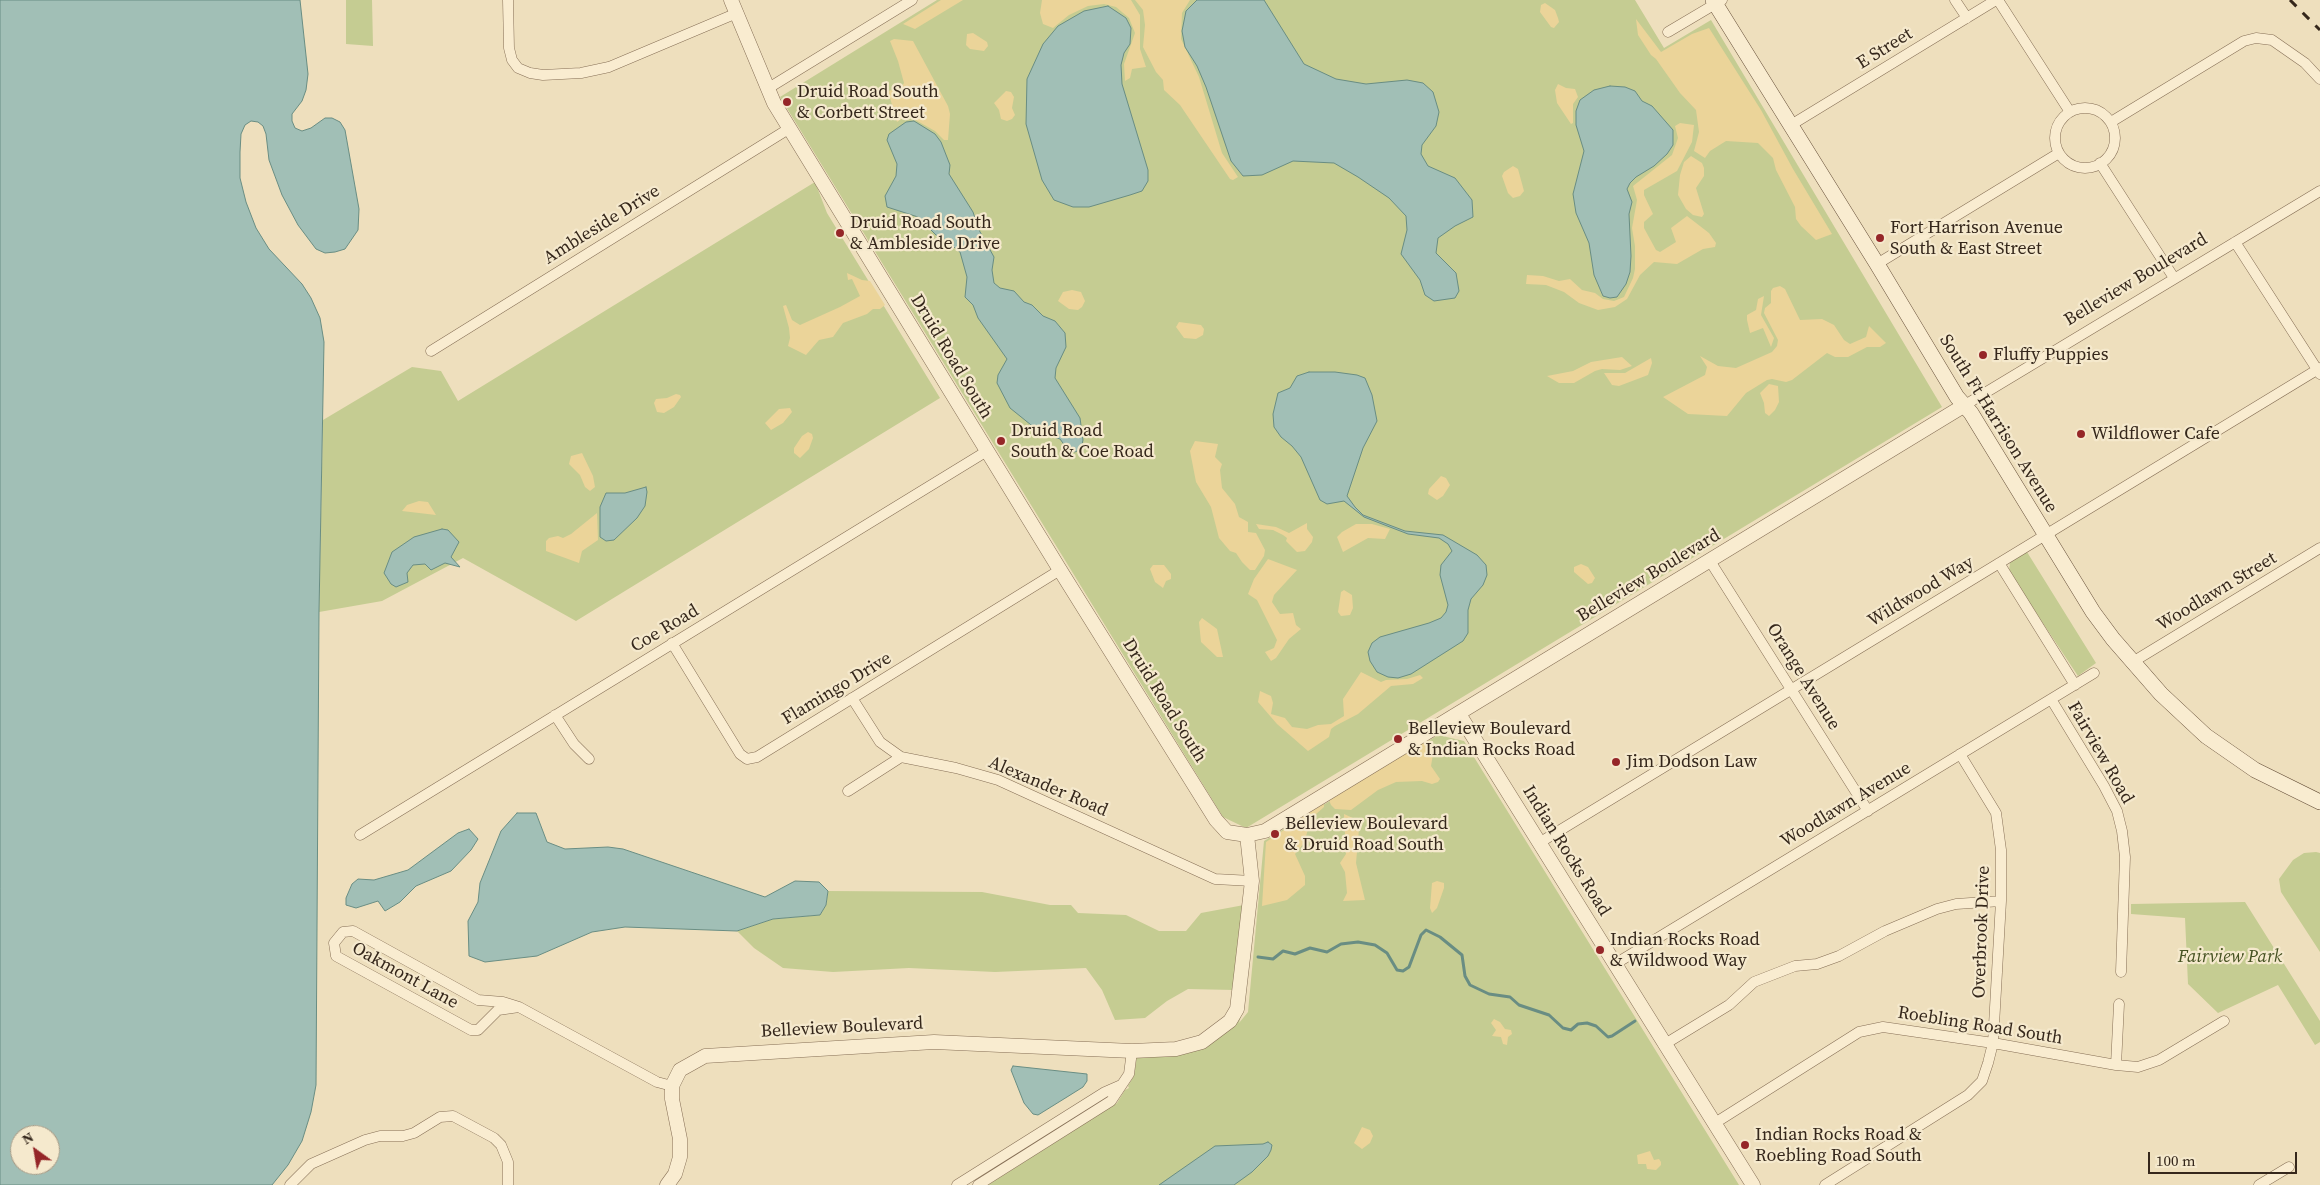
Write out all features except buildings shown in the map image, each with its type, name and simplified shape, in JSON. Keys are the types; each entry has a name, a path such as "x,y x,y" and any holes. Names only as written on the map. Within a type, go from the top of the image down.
{"main road":[{"name":"South Ft Harrison Avenue","path":"1717,1 1957,397 1965,406 2046,534 2093,612 2132,663 2167,700 2206,736 2255,770 2320,802"}],"street":[{"path":"508,0 509,48 512,60 518,68 530,73 543,75 581,73 609,67 737,13"},
{"name":"Druid Road South","path":"731,0 767,89 1060,570 1216,820 1227,832 1247,835"},
{"path":"767,89 912,0"},
{"path":"1955,0 1967,18"},
{"path":"1997,0 2070,112"},
{"name":"E Street","path":"1791,125 1997,0"},
{"path":"1668,32 1717,1"},
{"path":"2111,122 2244,41 2256,38 2272,40 2305,63 2320,79"},
{"path":"2089,108 2102,113 2111,122 2115,135 2113,148 2100,163 2088,167 2074,166 2059,153 2056,134 2060,121 2070,112 2089,108"},
{"name":"Ambleside Drive","path":"430,351 790,128"},
{"path":"1877,264 2059,153"},
{"path":"2100,163 2174,278"},
{"name":"Belleview Boulevard","path":"672,1086 680,1070 705,1056 714,1055 934,1042 1132,1051 1176,1049 1202,1042 1230,1021 1237,1009 1252,881 1247,835 1265,831 2320,191"},
{"path":"2235,242 2319,371"},
{"name":"Wildwood Way","path":"1539,843 2046,534 2319,371"},
{"name":"Coe Road","path":"360,835 987,451"},
{"name":"Woodlawn Street","path":"2132,663 2320,548"},
{"name":"Orange Avenue","path":"1710,561 1868,811"},
{"path":"1999,564 2075,685"},
{"name":"Flamingo Drive","path":"672,643 740,754 747,759 756,757 1060,570"},
{"name":"Woodlawn Avenue","path":"1615,964 2094,673"},
{"name":"Alexander Road","path":"852,698 880,742 902,757 956,768 998,780 1215,879 1252,881"},
{"name":"Fairview Road","path":"2051,700 2104,786 2117,811 2125,858 2121,972"},
{"name":"Indian Rocks Road","path":"1458,714 1753,1185"},
{"path":"555,715 574,744 589,759"},
{"name":"Overbrook Drive","path":"1825,1185 1968,1095 1982,1081 1993,1043 2001,901 2001,850 1996,813 1960,754"},
{"path":"848,791 902,757"},
{"path":"1665,1044 1729,1005 1754,982 1795,966 1817,964 1839,956 1885,931 1937,909 1956,904 2001,901"},
{"name":"Oakmont Lane","path":"519,1007 498,1010 478,1030 464,1028 336,956 334,943 343,932 353,931 478,1000 519,1007 657,1082 672,1086"},
{"path":"478,1000 485,1009 486,1022"},
{"path":"2116,1065 2119,1004"},
{"name":"Roebling Road South","path":"1715,1123 1859,1032 1883,1027 2138,1067 2158,1060 2224,1021"},
{"path":"978,1185 1111,1101 1129,1074 1132,1051"},
{"path":"957,1185 1105,1092 1122,1085"},
{"path":"667,1185 675,1174 680,1157 680,1139 672,1099 672,1086"},
{"path":"290,1185 311,1164 365,1140 380,1136 403,1136 414,1133 440,1117 453,1116 494,1138 501,1145 508,1162 508,1185"},
{"path":"2259,1185 2289,1167"}],"green space":[{"path":"346,0 372,0 373,46 346,44"},
{"path":"937,0 1635,0 1664,48 1711,20 1942,407 1246,828 1223,817 780,97"},
{"path":"815,182 827,213 940,398 576,621 463,558 382,601 319,612 323,420 412,367 441,371 458,401"},
{"path":"2027,552 2096,663 2078,676 2009,572 2010,562"},
{"path":"1438,735 1464,741 1739,1185 988,1185 1117,1103 1125,1090 1129,1088 1128,1086 1134,1076 1137,1056 1177,1055 1244,1006 1239,1023 1248,1012 1264,841"},
{"path":"2304,853 2320,853 2320,952 2281,892 2279,879 2293,860"},
{"path":"828,891 982,892 1050,905 1071,905 1078,913 1126,915 1159,931 1186,931 1201,913 1244,905 1234,990 1188,989 1167,1001 1145,1018 1115,1020 1102,990 1086,968 995,972 909,968 833,972 783,968 754,948 737,931 773,919 820,915 826,905"},
{"name":"Fairview Park","path":"2245,902 2320,1021 2320,1042 2315,1045 2278,985 2218,1013 2188,984 2185,918 2131,914 2131,904"}],"sand":[{"path":"941,0 963,0 915,29 903,24"},
{"path":"1042,0 1131,0 1140,15 1140,49 1146,67 1132,69 1130,78 1125,81 1124,64 1135,33 1129,18 1116,7 1104,4 1088,6 1069,15 1053,28 1043,24 1040,13"},
{"path":"1135,0 1190,0 1182,13 1181,39 1199,77 1222,153 1238,177 1233,180 1230,179 1180,105 1164,90 1163,80 1156,72 1143,47 1145,25 1143,10"},
{"path":"1545,3 1555,10 1558,18 1559,22 1554,28 1551,27 1540,12 1541,5"},
{"path":"1636,19 1661,52 1692,34 1709,28 1761,110 1793,169 1832,234 1816,240 1801,226 1796,219 1795,207 1776,170 1773,158 1758,143 1726,141 1710,151 1705,158 1694,151 1699,132 1696,110 1680,93 1656,59 1651,55 1638,35"},
{"path":"973,33 987,42 988,46 984,51 970,49 966,45 967,34"},
{"path":"894,39 913,41 948,106 950,114 948,140 944,140 935,131 912,118 910,113 897,122 888,91 901,88 904,83 890,41"},
{"path":"1558,84 1566,88 1575,89 1578,97 1573,104 1573,123 1571,124 1557,103 1555,90"},
{"path":"1006,91 1011,92 1014,97 1012,108 1015,115 1007,121 1001,119 999,110 994,103"},
{"path":"1680,123 1694,125 1692,142 1677,171 1644,190 1644,195 1653,214 1644,222 1644,228 1656,250 1660,252 1676,242 1671,228 1687,216 1709,233 1716,243 1715,247 1703,249 1677,264 1654,262 1640,275 1627,299 1615,307 1598,310 1579,303 1564,292 1546,285 1526,284 1527,275 1543,276 1559,281 1570,279 1582,290 1595,293 1603,299 1614,301 1624,297 1635,269 1635,246 1632,228 1637,200 1633,186 1672,155 1678,138 1675,126"},
{"path":"1691,156 1702,163 1704,168 1704,176 1696,188 1704,214 1702,217 1693,215 1686,209 1678,195 1680,175 1684,162"},
{"path":"1513,166 1518,169 1524,191 1520,196 1513,198 1508,193 1502,176 1504,172"},
{"path":"847,273 862,280 870,281 885,305 880,309 873,309 867,314 843,323 833,337 819,340 806,355 788,346 790,338 789,328 783,306 786,305 792,320 800,325 840,307 860,296 852,279 848,280"},
{"path":"1780,286 1785,289 1800,320 1822,319 1834,325 1844,340 1850,344 1866,337 1869,326 1886,343 1880,347 1867,347 1848,357 1835,357 1827,353 1792,380 1786,382 1772,379 1767,380 1746,393 1727,416 1688,414 1663,397 1705,375 1707,367 1700,356 1718,366 1736,368 1772,352 1777,346 1778,340 1764,313 1765,308 1771,303 1771,291 1773,288"},
{"path":"1072,290 1081,292 1085,301 1078,310 1069,309 1058,301 1063,292"},
{"path":"1764,296 1761,315 1774,338 1771,347 1763,328 1750,333 1747,320 1747,315 1756,310 1758,299"},
{"path":"1179,322 1201,325 1204,329 1203,335 1196,339 1184,338 1176,327"},
{"path":"1622,357 1632,366 1620,370 1602,369 1595,371 1574,383 1559,383 1547,376 1573,371 1591,362"},
{"path":"1651,358 1652,363 1648,375 1619,386 1612,385 1604,373 1625,373"},
{"path":"1769,384 1778,386 1779,402 1769,416 1765,413 1760,393"},
{"path":"676,394 681,397 674,407 664,413 657,412 654,403 656,399 667,398"},
{"path":"790,408 792,412 783,423 771,430 765,423 779,409"},
{"path":"808,432 812,434 813,438 809,449 800,458 794,453 794,448 802,436"},
{"path":"1195,441 1218,444 1215,457 1222,464 1220,470 1222,488 1235,504 1239,517 1248,522 1248,532 1256,533 1265,550 1264,556 1255,570 1250,570 1236,553 1230,551 1219,538 1211,507 1196,482 1190,451"},
{"path":"582,453 593,476 595,487 590,491 585,487 580,475 569,464 571,456"},
{"path":"1441,476 1446,478 1450,485 1443,496 1437,500 1428,494 1429,489"},
{"path":"419,501 428,502 436,515 402,511 407,505"},
{"path":"597,513 598,540 582,551 579,563 546,551 546,541 549,538 558,536 563,538 571,534"},
{"path":"1307,523 1307,529 1313,537 1312,542 1305,551 1297,552 1283,535 1273,530 1259,529 1256,524 1276,527 1289,533"},
{"path":"1356,524 1372,524 1390,529 1385,539 1368,538 1343,552 1337,537"},
{"path":"1268,559 1297,570 1274,595 1272,602 1280,614 1293,613 1296,625 1301,629 1289,639 1276,658 1271,661 1265,652 1274,648 1277,640 1257,600 1248,594 1254,579"},
{"path":"1581,564 1588,567 1595,578 1592,583 1588,584 1574,572 1574,567"},
{"path":"1153,565 1164,565 1171,574 1171,579 1166,581 1163,588 1155,582 1150,569"},
{"path":"1344,590 1352,595 1353,608 1350,615 1341,616 1338,612 1341,592"},
{"path":"1202,618 1217,629 1223,657 1217,657 1201,642 1199,622"},
{"path":"1361,672 1381,682 1407,679 1420,675 1423,678 1413,684 1391,686 1358,714 1331,729 1329,737 1308,751 1277,724 1258,702 1260,691 1271,696 1273,703 1271,714 1285,718 1292,727 1307,729 1318,725 1331,724 1344,716 1343,699"},
{"path":"1429,739 1433,754 1431,766 1440,779 1438,782 1432,784 1422,781 1396,782 1378,790 1351,810 1335,809 1331,805 1329,800"},
{"path":"1324,803 1324,807 1315,815 1309,826 1304,843 1295,854 1305,876 1305,885 1287,900 1262,906 1266,842"},
{"path":"1344,814 1355,819 1359,829 1356,863 1365,900 1343,901 1347,893 1345,872 1340,863 1346,854"},
{"path":"1437,881 1444,883 1444,888 1437,908 1432,913 1430,908 1432,883"},
{"path":"1494,1019 1500,1022 1505,1029 1511,1030 1512,1034 1508,1037 1507,1045 1503,1044 1501,1037 1492,1036 1496,1030 1491,1023"},
{"path":"1362,1127 1370,1130 1373,1136 1370,1143 1362,1149 1354,1143"},
{"path":"1650,1151 1654,1160 1659,1159 1661,1162 1661,1165 1656,1170 1647,1169 1646,1164 1638,1164 1637,1155"}],"water":[{"path":"0,0 300,0 308,74 306,90 302,101 292,114 292,121 295,128 302,131 311,128 325,118 332,118 340,122 345,130 359,209 358,230 345,249 325,253 316,249 298,225 282,195 269,160 266,134 263,126 258,122 251,121 245,125 241,134 240,178 246,202 256,228 269,249 302,284 311,298 320,318 324,342 319,612 316,1085 311,1112 302,1141 288,1165 272,1185 0,1185"},
{"path":"1197,0 1264,0 1304,64 1336,79 1366,84 1407,80 1423,83 1433,92 1439,112 1436,126 1422,145 1421,154 1428,166 1455,178 1472,200 1473,217 1455,226 1438,238 1436,253 1456,273 1459,291 1455,298 1434,301 1425,295 1420,280 1401,254 1407,230 1406,216 1389,198 1334,163 1293,161 1262,175 1243,176 1231,161 1206,87 1197,66 1185,47 1182,31 1186,11"},
{"path":"1108,6 1126,18 1131,28 1130,44 1124,53 1121,65 1122,84 1148,170 1148,181 1142,191 1089,207 1073,207 1054,200 1042,180 1026,124 1027,79 1043,44 1058,26 1084,11"},
{"path":"1610,86 1625,87 1635,91 1642,101 1652,106 1673,130 1673,145 1667,154 1654,166 1636,177 1627,189 1632,202 1629,214 1630,272 1626,284 1617,297 1610,298 1603,296 1594,275 1589,243 1576,213 1573,194 1584,151 1576,125 1576,111 1580,100 1594,90"},
{"path":"914,121 935,134 941,142 950,165 949,174 973,212 979,230 994,257 992,270 994,283 1000,288 1014,291 1024,302 1032,305 1043,316 1055,321 1065,333 1066,347 1056,368 1055,378 1080,418 1083,440 1081,449 1075,452 1068,450 1060,439 1041,433 1010,408 997,383 998,375 1007,359 978,318 973,305 965,297 967,277 960,252 936,235 918,217 887,207 885,196 896,176 897,164 887,140 889,134 906,122"},
{"path":"1309,372 1335,372 1357,375 1365,378 1372,395 1377,421 1363,448 1347,496 1355,507 1363,515 1405,531 1443,535 1477,555 1486,565 1487,575 1483,585 1471,599 1468,610 1468,633 1463,641 1411,674 1398,678 1388,677 1377,672 1370,661 1368,652 1372,643 1380,637 1429,623 1441,618 1446,612 1448,605 1440,575 1441,565 1452,551 1448,544 1439,538 1408,534 1364,517 1344,501 1327,504 1320,500 1301,457 1274,427 1273,414 1278,393 1290,388 1297,376"},
{"path":"646,487 645,506 637,518 614,540 606,541 600,537 600,507 606,493 625,493"},
{"path":"442,529 448,530 459,542 451,557 460,567 445,563 431,570 425,564 413,565 407,573 408,582 396,587 391,584 384,573 392,552 414,537"},
{"path":"517,813 536,813 547,842 565,849 608,847 623,849 765,897 795,881 819,882 828,891 826,905 820,915 773,919 737,931 625,927 592,932 537,956 485,962 469,956 468,921 478,902 480,883 501,831"},
{"path":"469,829 478,839 471,850 451,871 416,886 400,902 385,911 378,901 356,908 346,905 346,898 352,884 358,879 374,880 408,870 458,833"},
{"path":"1013,1066 1087,1074 1087,1081 1083,1087 1038,1115 1033,1114 1024,1103 1011,1070"},
{"path":"1268,1142 1272,1145 1268,1156 1252,1172 1234,1185 1159,1185 1215,1146 1263,1144"}],"waterway":[{"path":"1258,957 1273,959 1283,951 1295,954 1310,948 1327,952 1341,944 1358,942 1375,945 1387,953 1397,970 1403,971 1409,967 1421,935 1426,930 1440,937 1462,955 1465,976 1470,985 1489,994 1510,997 1519,1005 1549,1015 1563,1028 1571,1030 1578,1024 1587,1023 1596,1026 1608,1037 1635,1021"}],"railway":[{"path":"2290,0 2320,30"}],"place":[{"name":"Druid Road South & Corbett Street","path":"787,102"},
{"name":"Druid Road South & Ambleside Drive","path":"840,233"},
{"name":"Fort Harrison Avenue South & East Street","path":"1880,238"},
{"name":"Fluffy Puppies","path":"1983,355"},
{"name":"Wildflower Cafe","path":"2081,434"},
{"name":"Druid Road South & Coe Road","path":"1001,441"},
{"name":"Belleview Boulevard & Indian Rocks Road","path":"1398,739"},
{"name":"Jim Dodson Law","path":"1616,762"},
{"name":"Belleview Boulevard & Druid Road South","path":"1275,834"},
{"name":"Indian Rocks Road & Wildwood Way","path":"1600,950"},
{"name":"Indian Rocks Road & Roebling Road South","path":"1745,1145"}]}
